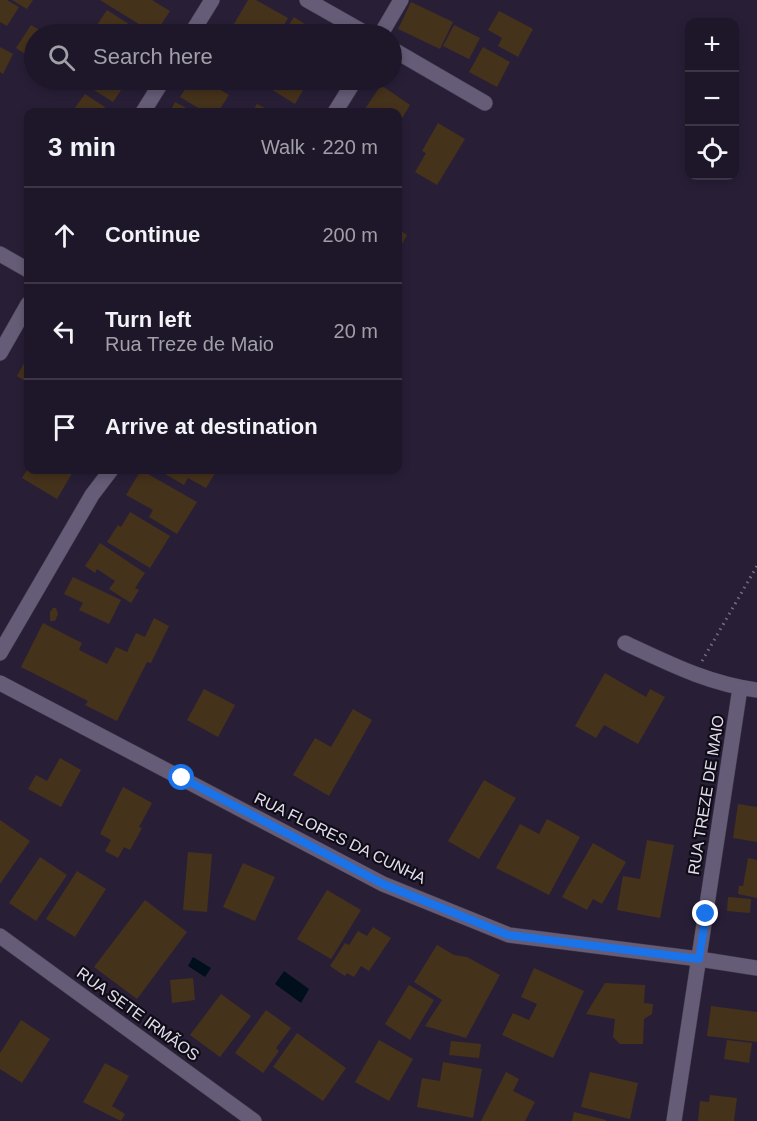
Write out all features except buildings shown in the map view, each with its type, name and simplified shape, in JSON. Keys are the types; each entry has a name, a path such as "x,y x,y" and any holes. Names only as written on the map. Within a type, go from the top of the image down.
{"street":[{"path":"197,24 212,0"},
{"path":"307,0 349,24"},
{"path":"387,24 401,0"},
{"path":"402,55 485,103"},
{"path":"146,108 158,90"},
{"path":"338,108 349,90"},
{"path":"0,254 24,268"},
{"path":"0,353 24,311"},
{"path":"0,653 92,495 108,474"},
{"path":"625,643 694,675 740,688 757,690"},
{"name":"RUA FLORES DA CUNHA","path":"0,683 383,884 508,935 757,968"},
{"name":"RUA TREZE DE MAIO","path":"674,1121 740,688"},
{"name":"RUA SETE IRMÃOS","path":"0,936 254,1121"}],"path":[{"path":"694,675 757,566"}],"water":[{"path":"193,957 211,968 205,977 188,966"},
{"path":"284,971 309,989 301,1003 275,984"}],"route":[{"path":"182,778 383,884 508,935 699,959 706,914"}]}
